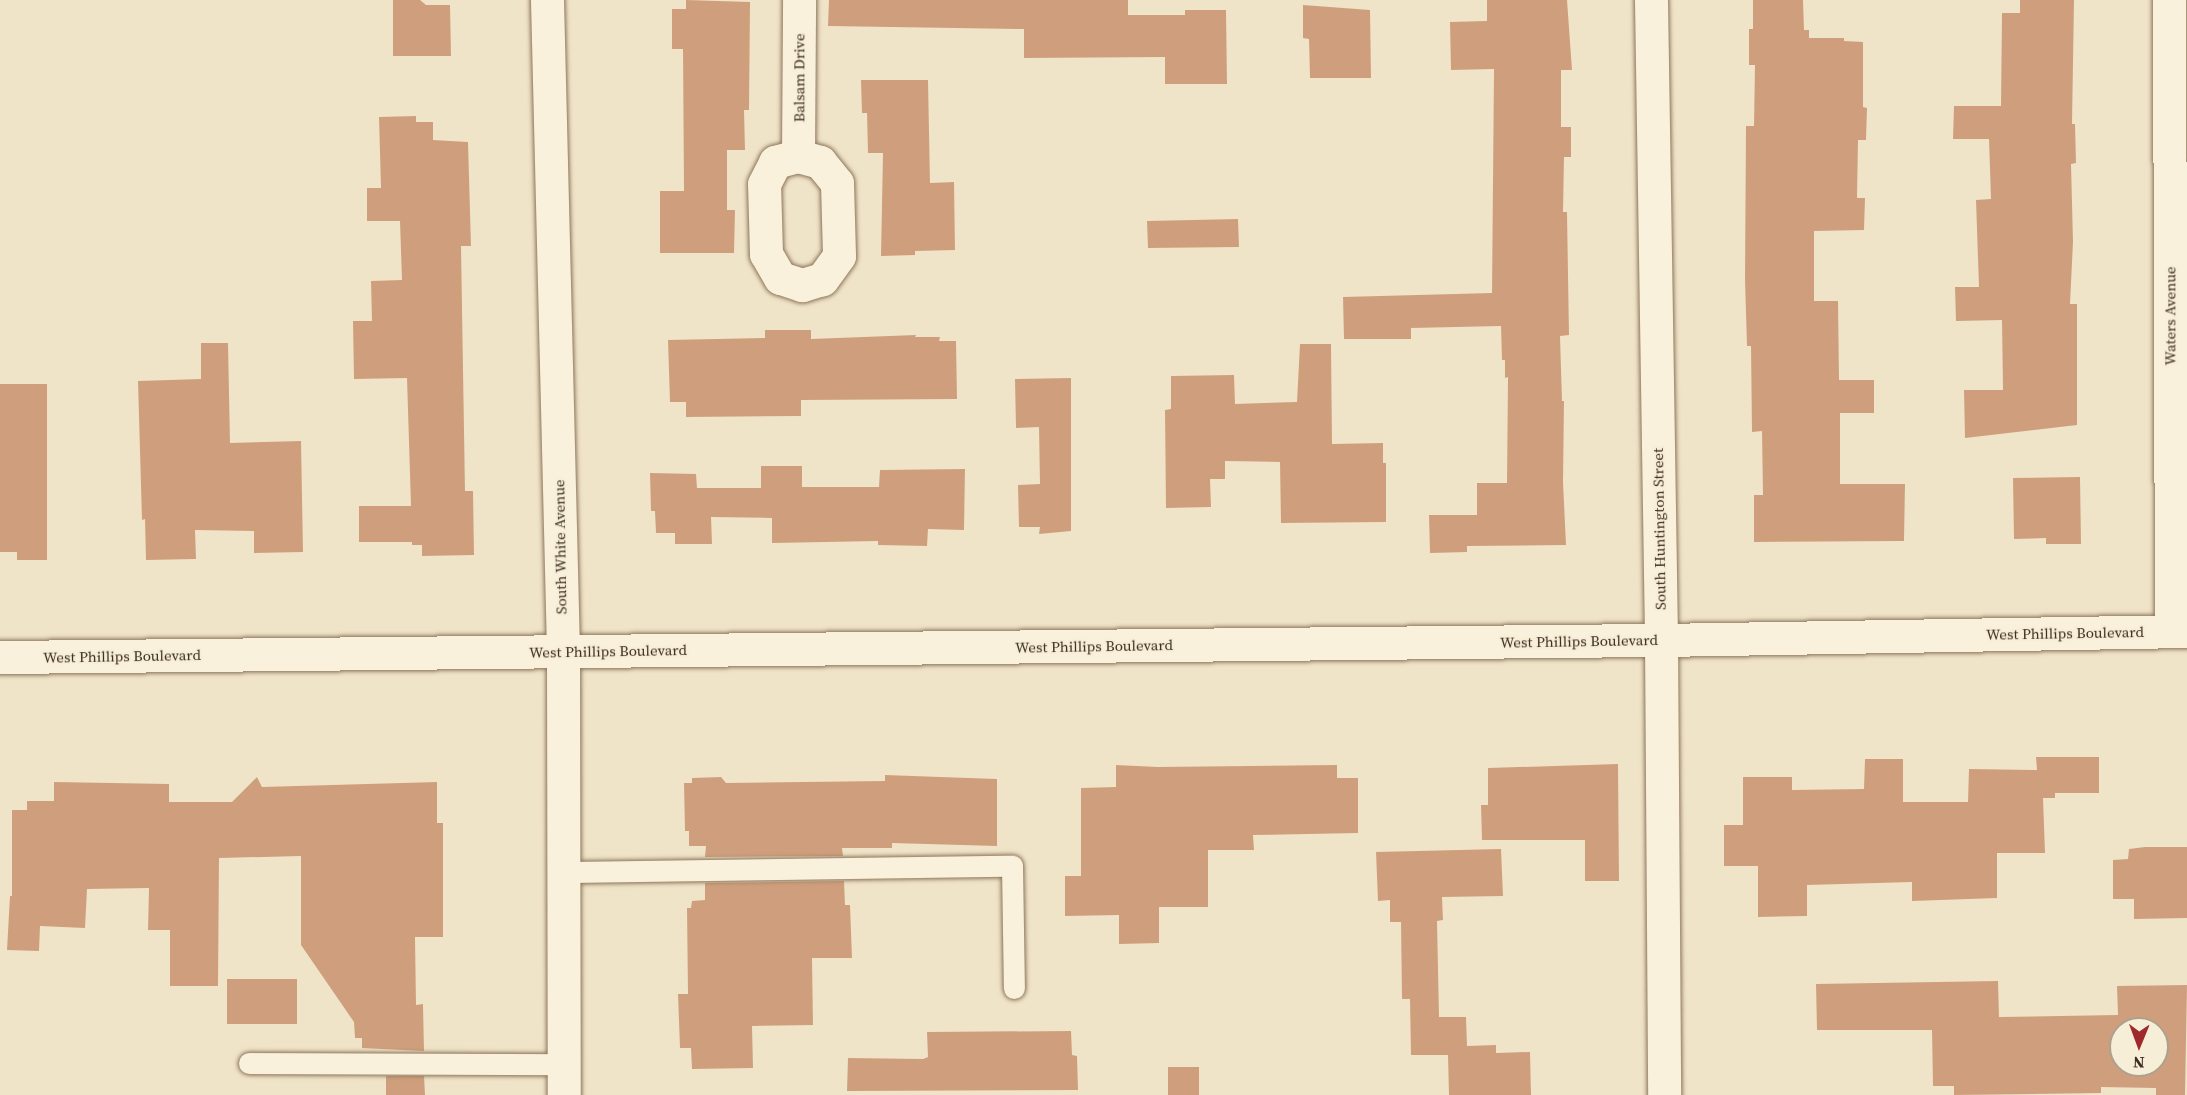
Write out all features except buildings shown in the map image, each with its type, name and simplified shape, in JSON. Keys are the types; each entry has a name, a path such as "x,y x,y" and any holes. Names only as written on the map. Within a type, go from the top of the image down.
{"street":[{"name":"South White Avenue","path":"547,0 563,652 563,1080"},
{"name":"Balsam Drive","path":"798,156 799,0"},
{"name":"South Huntington Street","path":"1651,0 1661,640 1664,1095"},
{"name":"Waters Avenue","path":"2169,0 2179,631"},
{"name":"West Phillips Boulevard","path":"0,657 1661,640 2179,631"}],"lane":[{"path":"563,873 1012,866 1014,988"},
{"path":"249,1063 563,1080"}]}
